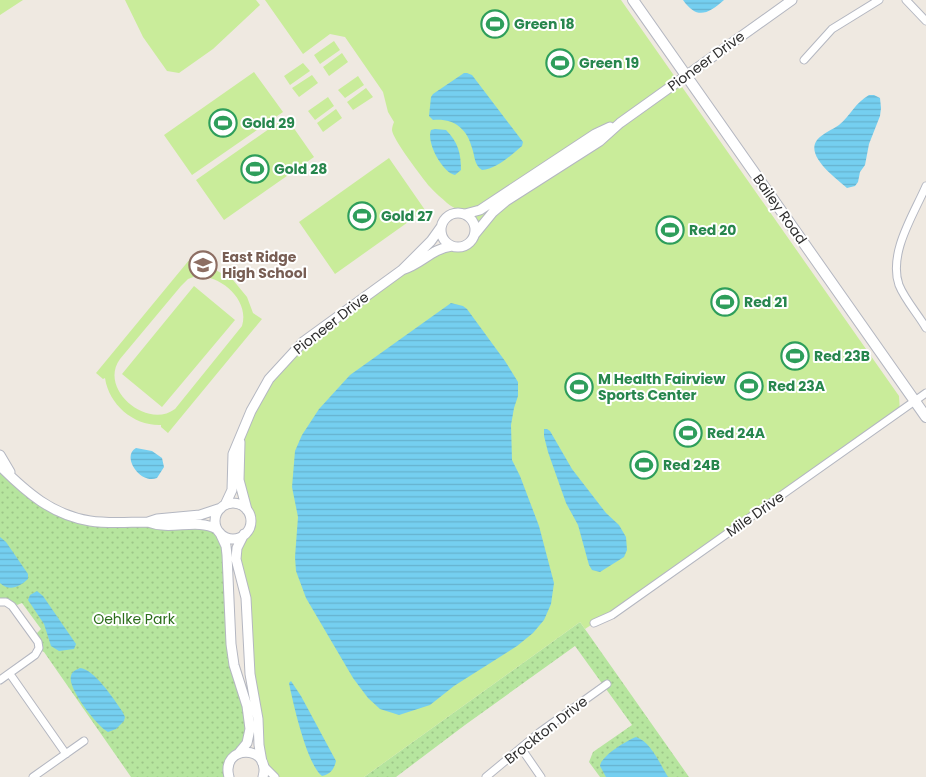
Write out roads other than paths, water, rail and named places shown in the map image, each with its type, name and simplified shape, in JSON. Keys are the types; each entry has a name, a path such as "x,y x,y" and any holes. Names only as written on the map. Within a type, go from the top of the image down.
{"main road":[{"name":"Bailey Road","path":"633,0 926,417"}],"street":[{"name":"Pioneer Drive","path":"476,234 493,212 506,201 600,141 620,123 792,0"},
{"path":"804,60 832,29 879,0"},
{"path":"906,0 926,21"},
{"name":"Pioneer Drive","path":"466,214 480,210 595,134 620,123"},
{"path":"926,186 902,238 897,266 900,287 926,328"},
{"path":"458,212 466,214 475,224 476,234 473,240 466,246 452,246 443,238 441,227 445,219 450,215 458,212"},
{"name":"Pioneer Drive","path":"223,506 232,490 233,454 251,411 269,379 289,356 315,333 402,270 427,246 441,227"},
{"name":"Pioneer Drive","path":"402,270 414,266 436,250 452,246"},
{"name":"Mile Drive","path":"594,622 612,615 926,393"},
{"name":"Pioneer Drive","path":"240,437 240,480 247,510"},
{"path":"0,455 17,483"},
{"path":"0,466 29,494 44,504 77,518 92,521 148,522 157,519 189,517 223,506 238,504 247,510 250,522 237,548 236,559 246,598 250,674 258,719 263,777"},
{"path":"223,506 215,519 226,546 232,655 247,706 250,729 247,743 232,758 229,764 229,777"},
{"path":"148,522 156,525 175,526 206,524 230,538 244,534"},
{"path":"0,602 6,602 12,606 39,646 37,654 0,680"},
{"path":"10,674 66,754"},
{"name":"Brockton Drive","path":"486,777 547,727 607,684"},
{"path":"34,777 84,741"},
{"path":"521,748 541,777"},
{"path":"238,754 251,752 257,756 274,777"}],"water":[{"path":"683,0 724,0 713,9 703,13 693,10"},
{"path":"464,73 472,75 523,142 522,146 508,157 488,169 482,170 477,166 470,141 463,130 453,123 433,120 429,116 433,94"},
{"path":"869,95 880,98 880,116 869,144 865,165 860,172 858,182 855,186 847,188 818,160 814,146 819,138 839,125"},
{"path":"431,130 446,130 456,143 461,170 455,175 450,173 440,163 436,156 430,135"},
{"path":"451,303 467,309 518,382 518,396 511,425 512,460 539,526 554,583 551,604 544,620 533,633 517,646 454,686 430,705 399,715 380,709 368,698 353,678 306,598 296,571 295,557 298,517 292,487 295,451 302,435 319,409 350,375"},
{"path":"544,429 550,431 572,469 606,513 619,525 626,537 627,550 624,557 600,572 592,570 589,565 578,525 566,503 548,452"},
{"path":"136,448 152,451 162,458 164,467 157,478 144,477 134,469 131,457 132,452"},
{"path":"0,537 6,542 28,574 28,579 11,588 0,583"},
{"path":"37,591 43,596 76,644 74,649 59,651 51,646 44,624 28,600 30,595"},
{"path":"80,668 91,673 97,679 122,711 125,717 124,721 116,729 108,732 103,728 90,715 78,697 71,682 71,676 73,672"},
{"path":"291,681 336,761 332,771 328,774 322,776 316,770 311,760 297,718 289,683"},
{"path":"636,737 651,748 668,777 606,777 600,766 601,762 615,749"}],"place":[{"name":"Green 18","path":"495,24"},
{"name":"Green 19","path":"560,63"},
{"name":"Gold 29","path":"223,123"},
{"name":"Gold 28","path":"255,169"},
{"name":"Gold 27","path":"362,216"},
{"name":"Red 20","path":"670,230"},
{"name":"East Ridge High School","path":"203,265"},
{"name":"Red 21","path":"725,302"},
{"name":"Red 23B","path":"795,356"},
{"name":"Red 23A","path":"749,386"},
{"name":"M Health Fairview Sports Center","path":"579,387"},
{"name":"Red 24A","path":"688,433"},
{"name":"Red 24B","path":"644,465"}],"park label":[{"name":"Oehlke Park","path":"134,619"}]}
